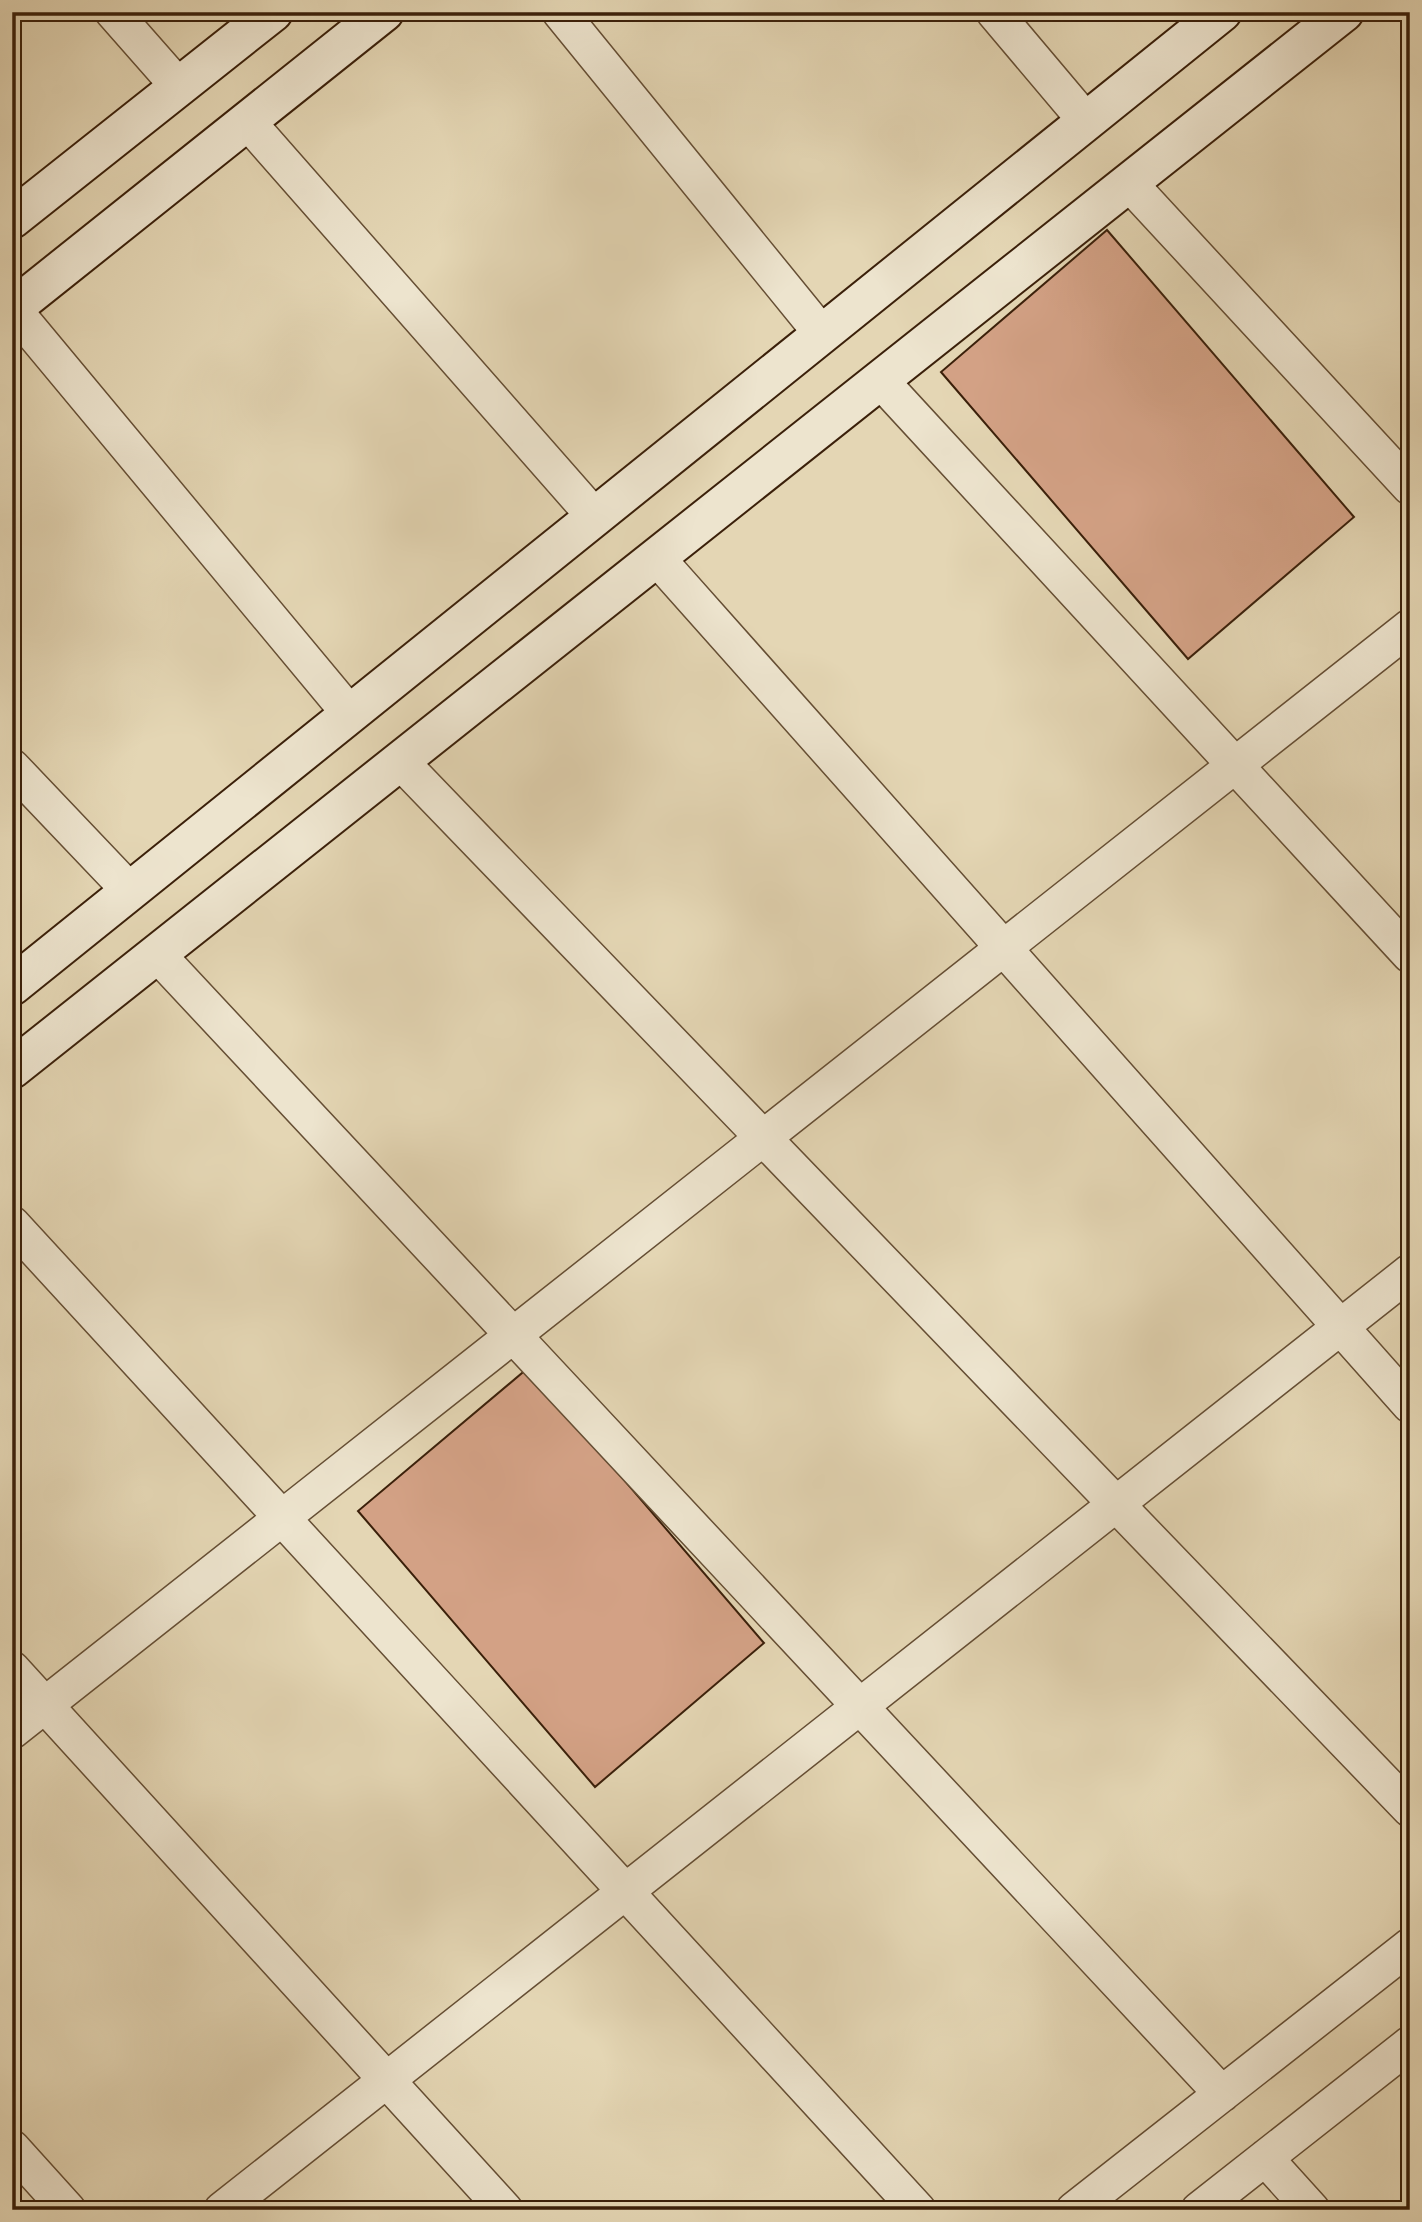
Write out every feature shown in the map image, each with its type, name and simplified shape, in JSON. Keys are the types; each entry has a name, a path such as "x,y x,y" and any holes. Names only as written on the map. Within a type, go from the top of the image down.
{"street":[{"path":"113,12 179,87"},
{"path":"12,219 273,12"},
{"path":"350,714 12,309 384,12"},
{"path":"560,12 822,334"},
{"path":"994,12 1086,121"},
{"path":"12,986 1222,12"},
{"path":"12,1069 1344,12"},
{"path":"247,121 595,517"},
{"path":"1129,183 1410,487"},
{"path":"880,380 1410,955"},
{"path":"656,557 1410,1405"},
{"path":"12,1731 1410,627"},
{"path":"400,761 1410,1809"},
{"path":"12,768 130,891"},
{"path":"157,954 1222,2094"},
{"path":"12,1224 918,2210"},
{"path":"222,2210 1410,1272"},
{"path":"12,1669 505,2210"},
{"path":"1074,2210 1410,1946"},
{"path":"1199,2210 1410,2044"},
{"path":"12,2148 68,2210"},
{"path":"1265,2158 1312,2210"}],"building":[{"path":"1107,230 1354,517 1188,659 941,372"},
{"path":"528,1368 764,1643 595,1787 358,1511"}]}
